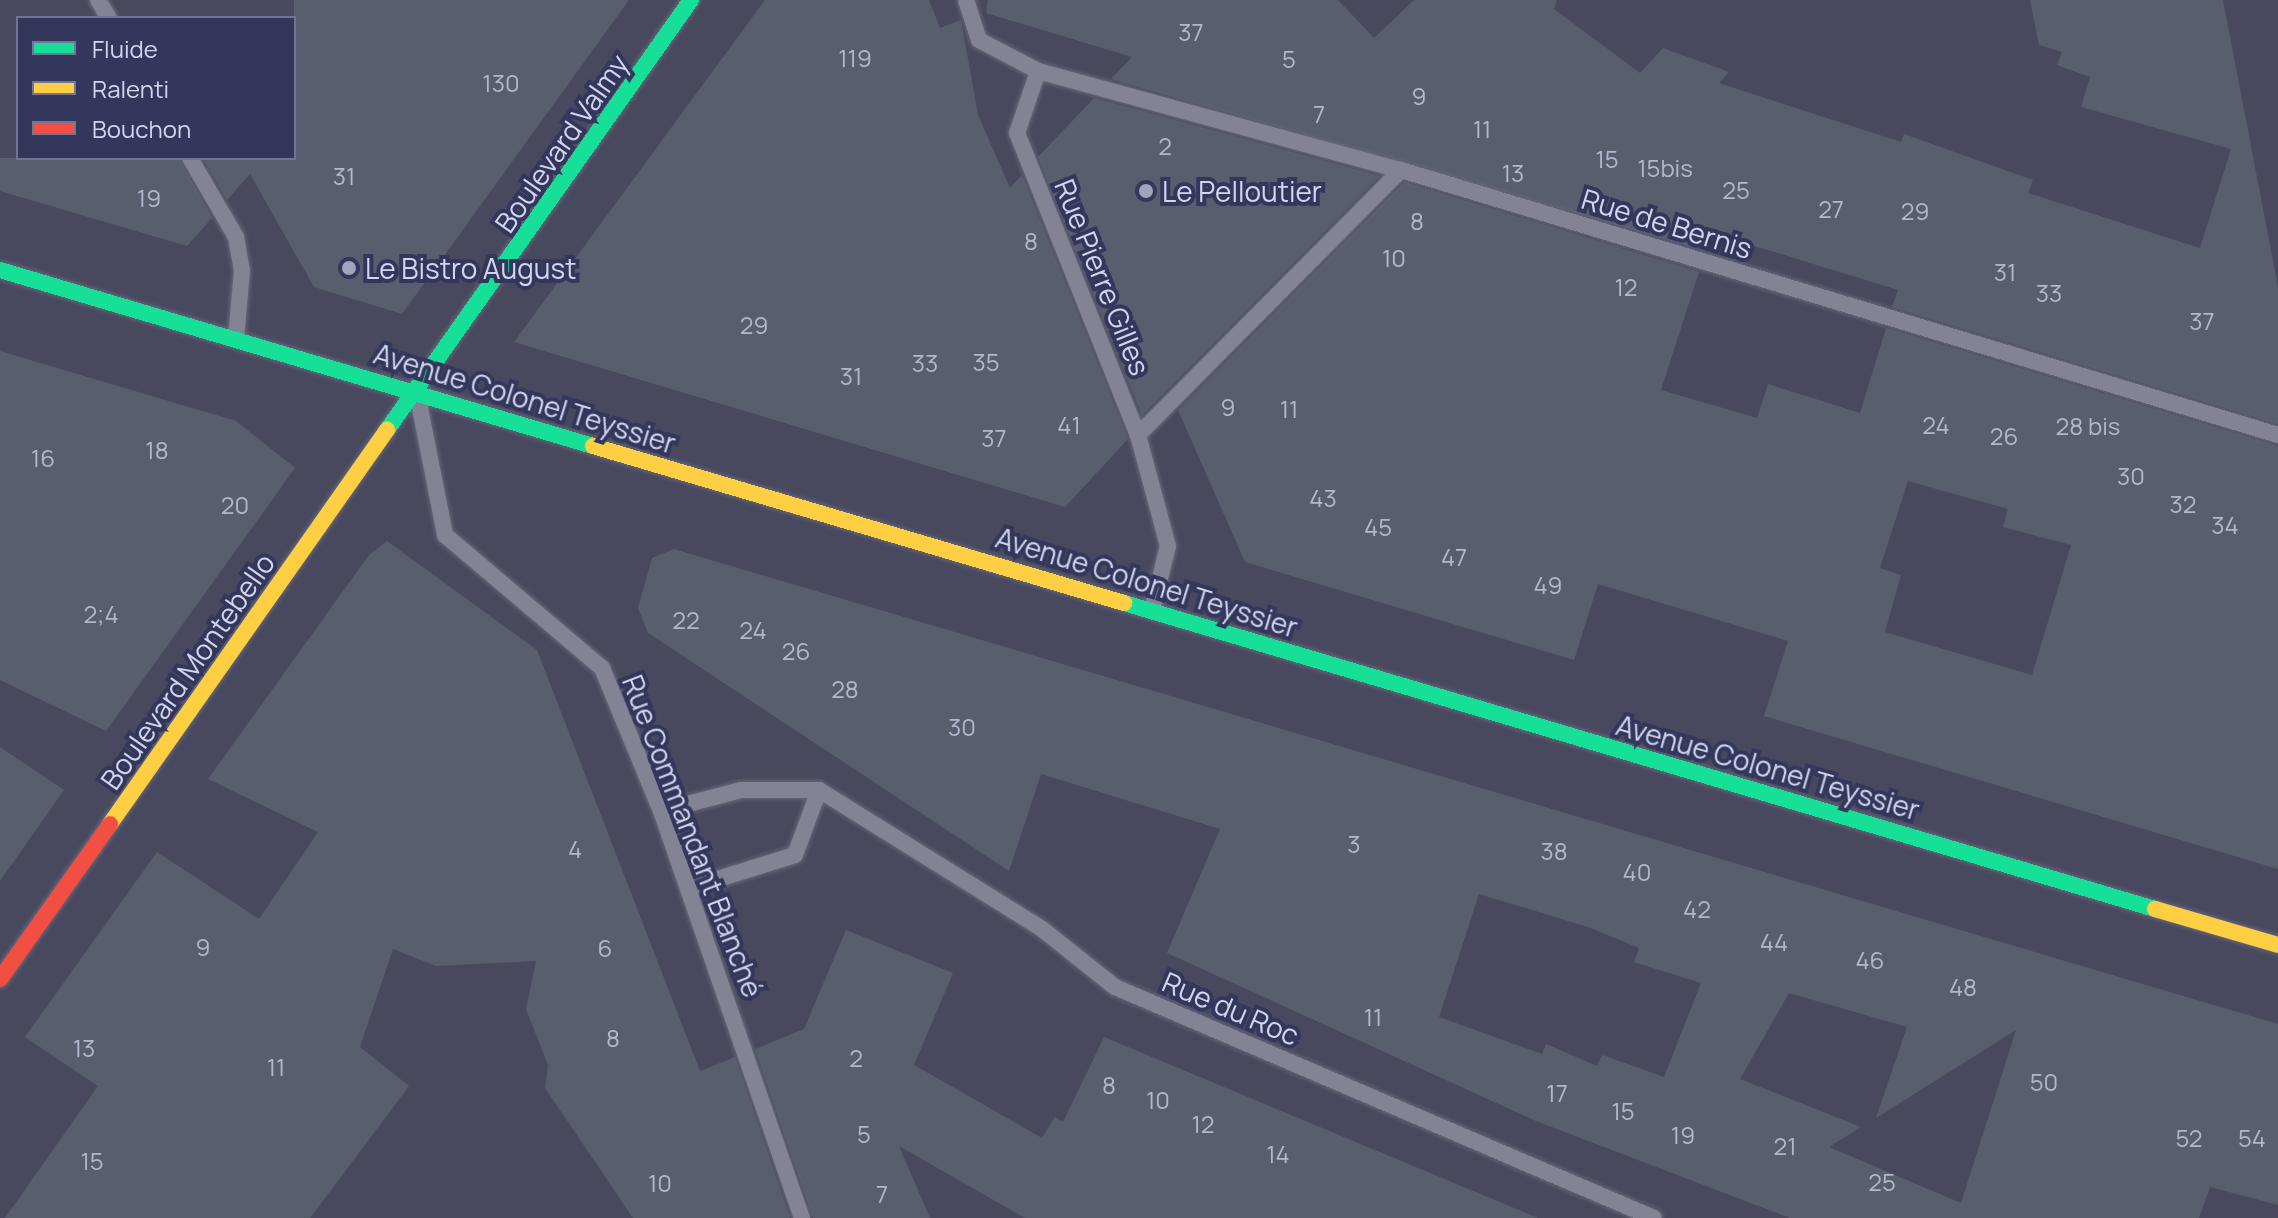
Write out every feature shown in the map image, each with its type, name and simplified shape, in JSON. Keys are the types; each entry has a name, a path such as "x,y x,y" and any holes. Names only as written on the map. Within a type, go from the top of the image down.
{"main road":[{"name":"Boulevard Valmy","path":"417,393 691,0"},
{"name":"Avenue Colonel Teyssier","path":"0,270 2278,945"},
{"name":"Boulevard Montebello","path":"0,979 417,393"}],"street":[{"path":"966,0 979,40 1038,71"},
{"name":"Rue de Bernis","path":"1038,71 1401,170 2278,435"},
{"name":"Rue Pierre Gilles","path":"1038,71 1017,133 1138,435 1168,546 1152,610"},
{"path":"191,160 236,237 242,270 236,339"},
{"path":"1138,435 1401,170"},
{"name":"Rue Commandant Blanché","path":"417,393 445,535 602,668 661,811 802,1218"},
{"path":"661,811 741,790 819,790 795,855 689,888"},
{"name":"Rue du Roc","path":"819,790 1042,929 1115,987 1654,1218"}],"building":[{"path":"294,0 629,0 402,314 314,287 250,174 227,200 204,160 296,160"},
{"path":"765,0 929,0 940,28 961,20 978,115 1010,188 1022,175 1128,439 1065,507 514,342"},
{"path":"988,0 1338,0 1374,38 1414,0 1557,0 1554,9 1640,73 1663,48 1729,72 1719,83 1901,142 1904,134 2033,180 2028,193 2200,248 2231,149 2081,107 2090,77 2057,65 2062,52 2039,45 2030,0 2223,0 2278,287 2278,424 1892,307 1898,290 1768,250 1711,234 1706,251 1111,79 1132,57 986,13"},
{"path":"1094,98 1380,176 1142,415 1038,157"},
{"path":"0,158 180,160 212,218 187,246 0,191"},
{"path":"1404,182 1699,272 1661,390 1757,418 1768,384 1860,413 1886,328 2278,446 2278,869 1764,716 1788,641 1598,584 1574,660 1245,562 1178,410","holes":["1908,481 2008,509 2003,527 2071,545 2032,675 1885,632 1901,575 1880,568"]},
{"path":"0,351 236,421 295,468 106,731 0,680"},
{"path":"387,541 537,650 700,1071 735,1057 790,1218 633,1218 545,1088 548,1065 526,1009 536,961 436,966 393,949 360,1047 409,1086 310,1218 5,1218 98,1086 25,1037 157,852 259,919 318,832 208,779 369,555"},
{"path":"674,549 2278,1024 2278,1205 2210,1187 2199,1218 1790,1218 1536,1121 1167,953 1220,829 1041,774 1009,871 648,633 638,608 652,558","holes":["1479,894 1588,927 1639,948 1634,962 1701,983 1664,1077 1602,1055 1597,1066 1546,1044 1542,1054 1439,1017","1789,993 1907,1027 1876,1118 2016,1030 1961,1203 1829,1147 1861,1127 1740,1079"]},
{"path":"0,747 64,790 0,881"},
{"path":"846,930 953,973 914,1065 1042,1138 1055,1117 1063,1122 1104,1037 1538,1218 1025,1218 899,1146 930,1218 813,1218 755,1049 804,1029"}],"traffic: fast":[{"path":"387,430 691,0"},
{"path":"0,270 593,446"},
{"path":"1124,603 2155,909"}],"traffic: slow":[{"path":"110,824 387,430"},
{"path":"593,446 1124,603"},
{"path":"2155,909 2278,945"}],"traffic: jam":[{"path":"0,979 110,824"}],"place":[{"name":"Le Pelloutier","path":"1146,191"},
{"name":"Le Bistro August","path":"349,268"}]}
